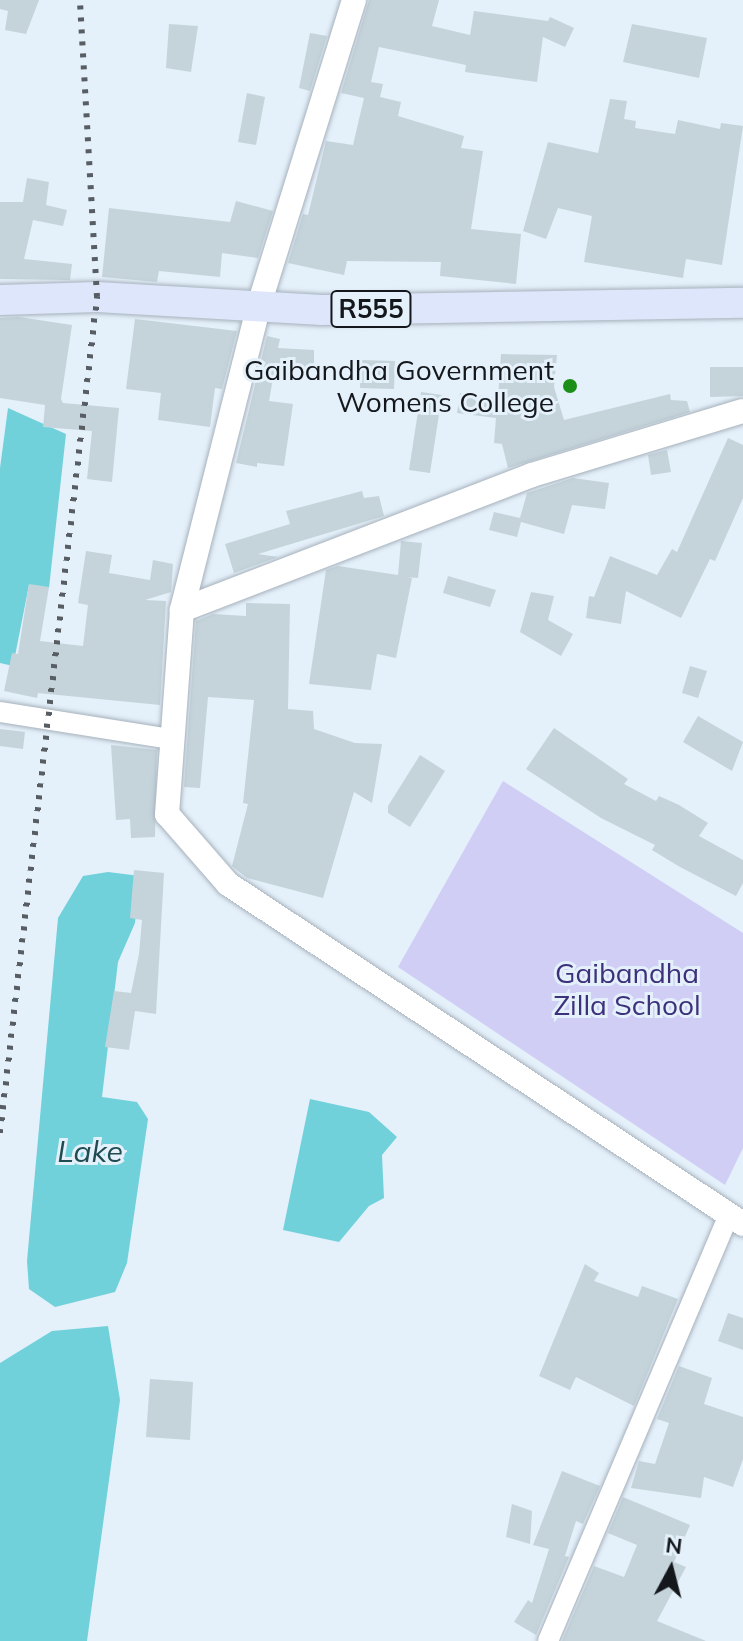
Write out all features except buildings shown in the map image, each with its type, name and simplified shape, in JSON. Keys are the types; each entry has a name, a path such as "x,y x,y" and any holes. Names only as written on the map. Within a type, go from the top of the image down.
{"main road":[{"name":"R555","path":"0,300 97,297 322,310 743,303"}],"street":[{"path":"354,0 259,305 182,610 167,814 228,884 736,1220 548,1641"},
{"path":"182,610 532,475 743,411"},
{"path":"0,712 171,739"}],"green space":[{"name":"Gaibandha Zilla School","path":"503,781 743,933 743,1148 725,1185 398,967"}],"water":[{"path":"8,408 66,434 49,588 29,585 13,666 0,663 0,468"},
{"name":"Lake","path":"108,872 140,876 135,923 118,962 102,1097 137,1102 148,1119 127,1263 115,1292 55,1307 29,1289 27,1261 58,918 83,876"},
{"path":"310,1099 369,1112 397,1137 382,1155 384,1198 369,1206 339,1242 283,1230"},
{"path":"108,1326 120,1400 87,1641 0,1641 0,1363 52,1331"}],"railway":[{"path":"0,1133 97,297 80,0"}],"place":[{"name":"Gaibandha Government Womens College","path":"570,386"}]}
